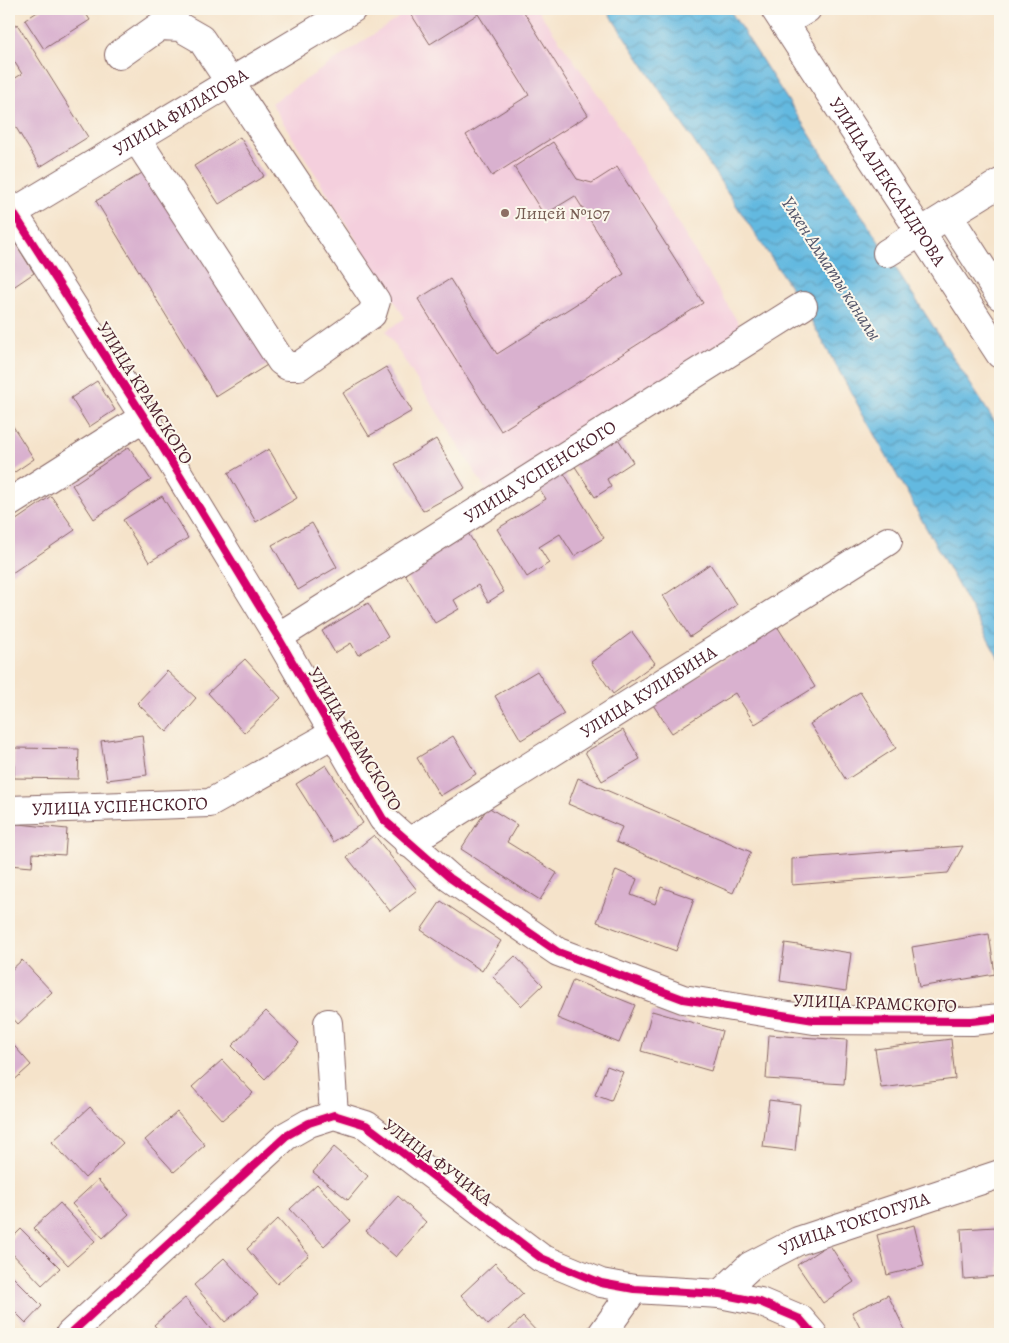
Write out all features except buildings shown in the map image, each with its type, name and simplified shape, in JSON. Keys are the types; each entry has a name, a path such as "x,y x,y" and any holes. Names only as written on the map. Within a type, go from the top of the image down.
{"street":[{"name":"УЛИЦА ФИЛАТОВА","path":"10,211 352,9"},
{"path":"779,16 807,9"},
{"name":"УЛИЦА АЛЕКСАНДРОВА","path":"779,16 1000,354"},
{"path":"120,55 160,26 180,27 201,39 231,80 376,301 372,314 299,366 288,366 281,361 136,138"},
{"path":"887,254 1000,183"},
{"name":"УЛИЦА КРАМСКОГО","path":"10,211 144,418 278,637 383,819 450,878 558,952 683,999 814,1020 972,1021 1000,1018"},
{"path":"948,215 1000,296"},
{"name":"УЛИЦА УСПЕНСКОГО","path":"278,637 803,306"},
{"path":"9,503 144,418"},
{"name":"УЛИЦА КУЛИБИНА","path":"408,843 888,541"},
{"name":"УЛИЦА УСПЕНСКОГО","path":"9,810 210,803 333,734"},
{"path":"70,1334 286,1136 309,1123 334,1115 328,1023"},
{"name":"УЛИЦА ФУЧИКА","path":"334,1115 366,1125 540,1258 601,1283 634,1289 720,1294 760,1302 800,1320 813,1334"},
{"name":"УЛИЦА ТОКТОГУЛА","path":"720,1294 750,1266 798,1241 1000,1174"},
{"path":"602,1334 634,1289"}],"shaded area":[{"name":"Лицей №107","path":"402,9 537,9 607,107 742,329 488,493 386,331 405,318 271,103 398,18"}],"water":[{"name":"Үлкен Алматы каналы","path":"606,9 729,9 1000,430 1000,661 803,306"}],"cycle path":[{"path":"9,206 144,417 278,637 383,819 450,878 558,952 683,999 814,1020 972,1021 1000,1018"},
{"path":"70,1334 286,1136 309,1123 334,1115 366,1125 541,1258 601,1283 634,1289 720,1294 760,1302 800,1319 813,1334"}],"place":[{"name":"Лицей №107","path":"505,213"}]}
